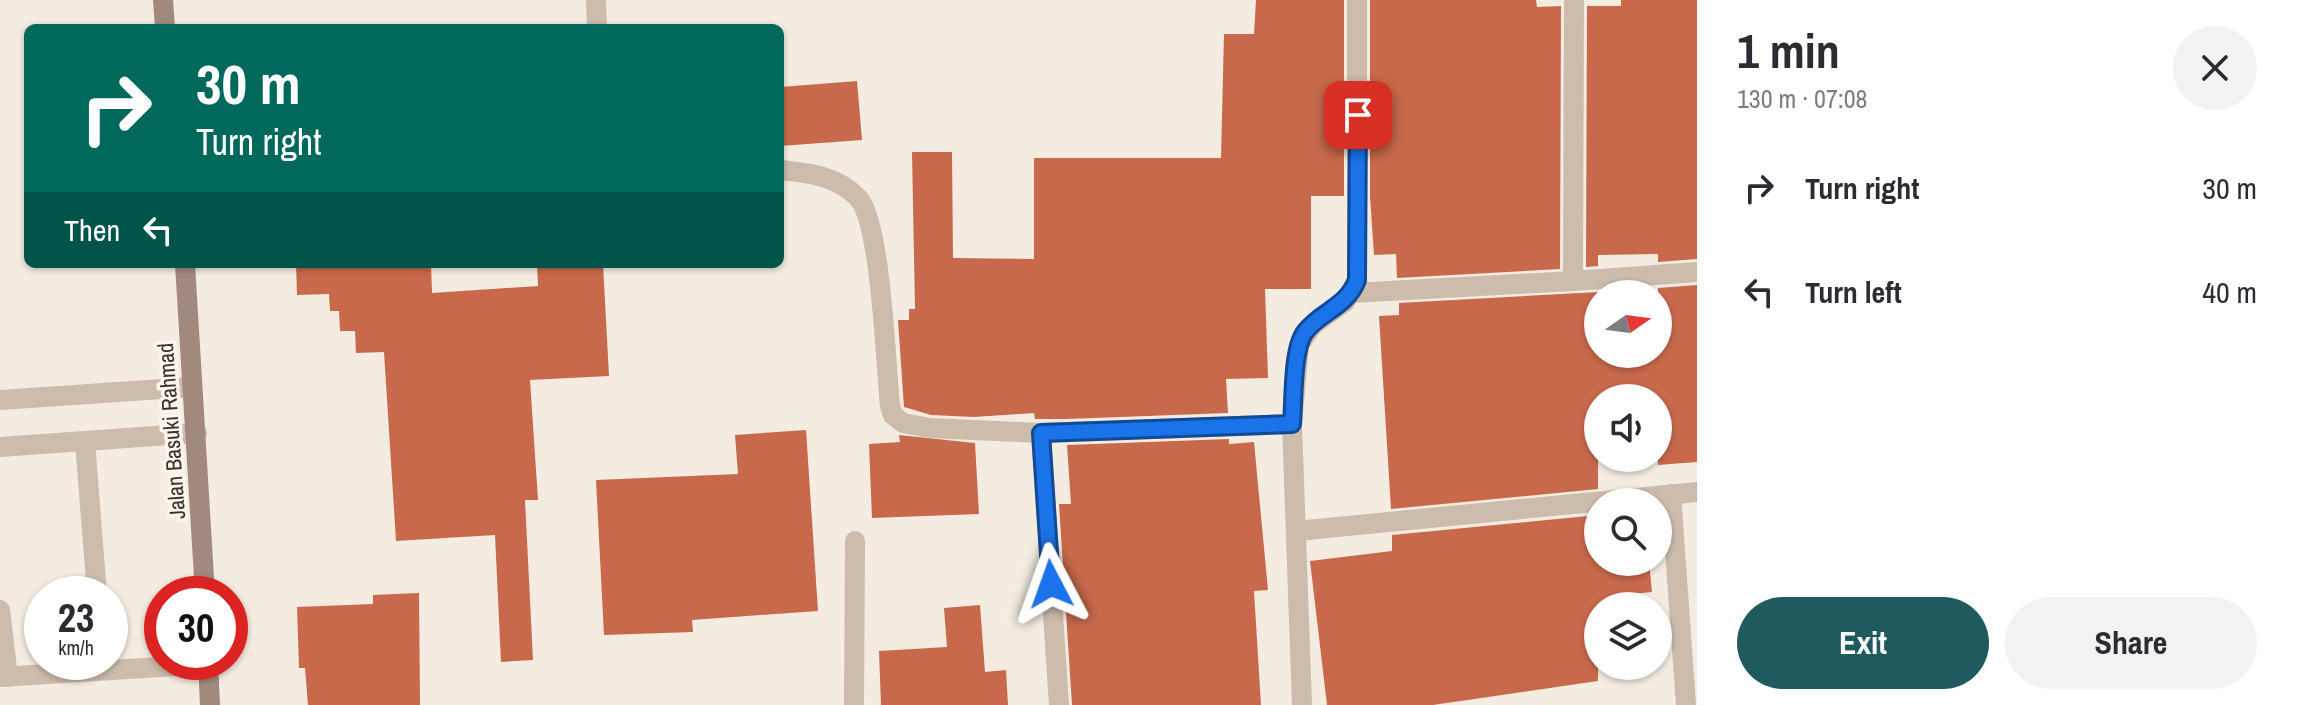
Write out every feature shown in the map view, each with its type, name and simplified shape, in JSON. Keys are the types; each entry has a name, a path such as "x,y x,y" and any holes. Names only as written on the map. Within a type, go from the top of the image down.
{"main road":[{"path":"163,0 165,24"},
{"name":"Jalan Basuki Rahmad","path":"185,268 204,576"},
{"path":"209,680 210,705"}],"street":[{"path":"596,0 597,24"},
{"path":"1352,293 1359,258 1357,0"},
{"path":"1573,281 1574,0"},
{"path":"784,171 829,179 841,184 861,201 873,230 893,415 913,427 1041,433 1292,424"},
{"path":"1302,705 1292,424 1299,345 1313,325 1352,293 1697,272"},
{"path":"0,400 192,387"},
{"path":"0,447 197,433"},
{"path":"1041,433 1059,705"},
{"path":"85,442 96,576"},
{"path":"1672,494 1697,492"},
{"path":"1296,531 1584,503"},
{"path":"1672,508 1686,705"},
{"path":"854,705 855,541"},
{"path":"0,610 4,677 24,675"}],"building":[{"path":"1256,0 1344,0 1344,196 1311,196 1311,289 1265,289 1268,378 1226,379 1228,413 1035,419 1034,413 974,417 931,415 904,407 898,320 909,320 909,309 915,309 912,152 952,152 953,258 1034,259 1034,158 1221,158 1224,34 1254,34"},
{"path":"1370,0 1536,0 1537,7 1561,6 1560,269 1397,278 1396,254 1374,255 1370,196"},
{"path":"1621,0 1697,0 1697,259 1658,262 1658,254 1598,255 1598,266 1586,267 1587,6 1621,6"},
{"path":"857,81 862,140 784,146 784,87"},
{"path":"296,268 431,268 432,293 538,286 537,268 603,268 609,376 530,380 538,500 525,500 533,660 501,662 495,535 396,541 384,352 356,353 355,331 340,331 339,311 330,311 329,294 297,295"},
{"path":"1697,285 1697,462 1672,464 1672,384 1584,384 1584,472 1598,472 1598,488 1391,509 1379,316 1399,315 1399,303 1584,293 1584,368 1672,368 1672,287"},
{"path":"806,430 818,611 692,620 693,632 604,635 596,480 738,474 735,435"},
{"path":"899,435 975,443 979,514 872,518 869,444 900,442"},
{"path":"1229,439 1229,444 1254,442 1268,590 1254,591 1261,705 1072,705 1059,504 1071,504 1067,445"},
{"path":"1584,516 1584,576 1650,576 1652,592 1584,592 1584,680 1598,681 1433,705 1327,705 1310,561 1392,551 1392,535"},
{"path":"419,593 420,705 308,705 305,668 299,668 297,607 373,604 373,595"},
{"path":"980,605 985,672 1006,670 1008,705 881,705 879,651 947,647 944,608"}],"route":[{"path":"1051,584 1041,433 1292,424 1299,345 1313,325 1345,302 1357,280 1358,115"}]}
